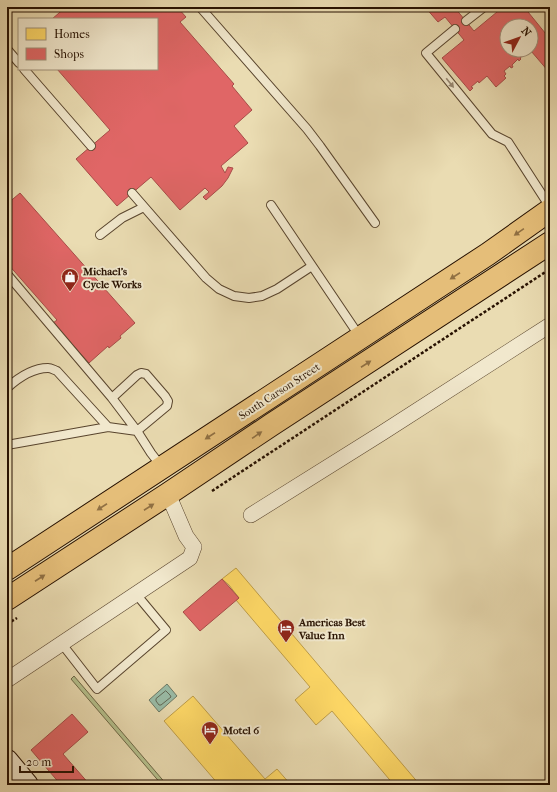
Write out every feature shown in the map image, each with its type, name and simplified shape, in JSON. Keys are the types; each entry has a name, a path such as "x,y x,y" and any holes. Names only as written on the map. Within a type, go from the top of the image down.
{"main road":[{"name":"South Carson Street","path":"7,570 488,254 550,210"},
{"path":"13,608 168,494 550,243"},
{"path":"162,468 168,494"}],"street":[{"path":"251,515 550,325"},
{"path":"7,680 190,558 194,547 186,536 168,494"},
{"path":"7,761 27,785"}],"lane":[{"path":"200,7 307,129 375,222"},
{"path":"466,22 484,7"},
{"path":"455,29 426,53 492,134 508,142 550,207"},
{"path":"8,52 18,62"},
{"path":"25,70 91,146"},
{"path":"132,193 206,278 219,288 234,296 249,298 262,296 277,289 312,266"},
{"path":"271,205 360,338"},
{"path":"100,235 122,218 144,207"},
{"path":"7,274 112,398 138,431 162,468"},
{"path":"7,388 17,379 30,372 49,368 57,371 108,427"},
{"path":"7,445 108,427 138,431 167,406 168,401 146,374 141,373 112,398"},
{"path":"62,644 97,689 166,630 136,594"}],"path":[{"path":"209,492 550,269"},
{"path":"7,624 13,608"}],"shaded area":[{"path":"74,676 167,785 162,785 71,679"}],"water":[{"path":"167,684 177,696 159,712 149,700"}],"building: Homes":[{"name":"Americas Best Value Inn","path":"236,568 420,785 394,785 332,711 316,725 295,700 310,687 236,600 239,598 229,585 222,579"},
{"name":"Motel 6","path":"193,696 265,779 277,769 291,785 219,785 164,721"}],"building: Shops":[{"path":"66,7 177,7 186,17 180,22 234,84 232,86 252,110 234,126 248,143 221,166 225,173 228,167 233,168 222,186 206,200 203,197 209,192 205,188 180,210 151,177 117,206 76,159 110,130 58,70 158,70 158,18 53,18"},
{"path":"425,7 456,7 455,8 474,31 503,7 524,7 533,18 499,18 499,58 521,59 519,61 518,59 512,65 513,67 511,68 510,66 504,71 506,74 504,76 506,78 496,87 487,76 479,83 478,81 471,87 473,88 470,91 442,58 464,40 445,17 438,22"},
{"path":"539,25 550,39 549,72 537,58 539,58"},
{"name":"Michael's Cycle Works","path":"20,193 135,323 120,336 121,338 109,348 108,346 89,363 53,323 57,320 7,263 7,204"},
{"path":"222,579 239,598 200,631 183,612"},
{"path":"72,714 88,732 63,754 90,785 61,785 31,750"}],"place":[{"name":"Michael's Cycle Works","path":"70,292"},
{"name":"Americas Best Value Inn","path":"286,643"},
{"name":"Motel 6","path":"210,745"}]}
